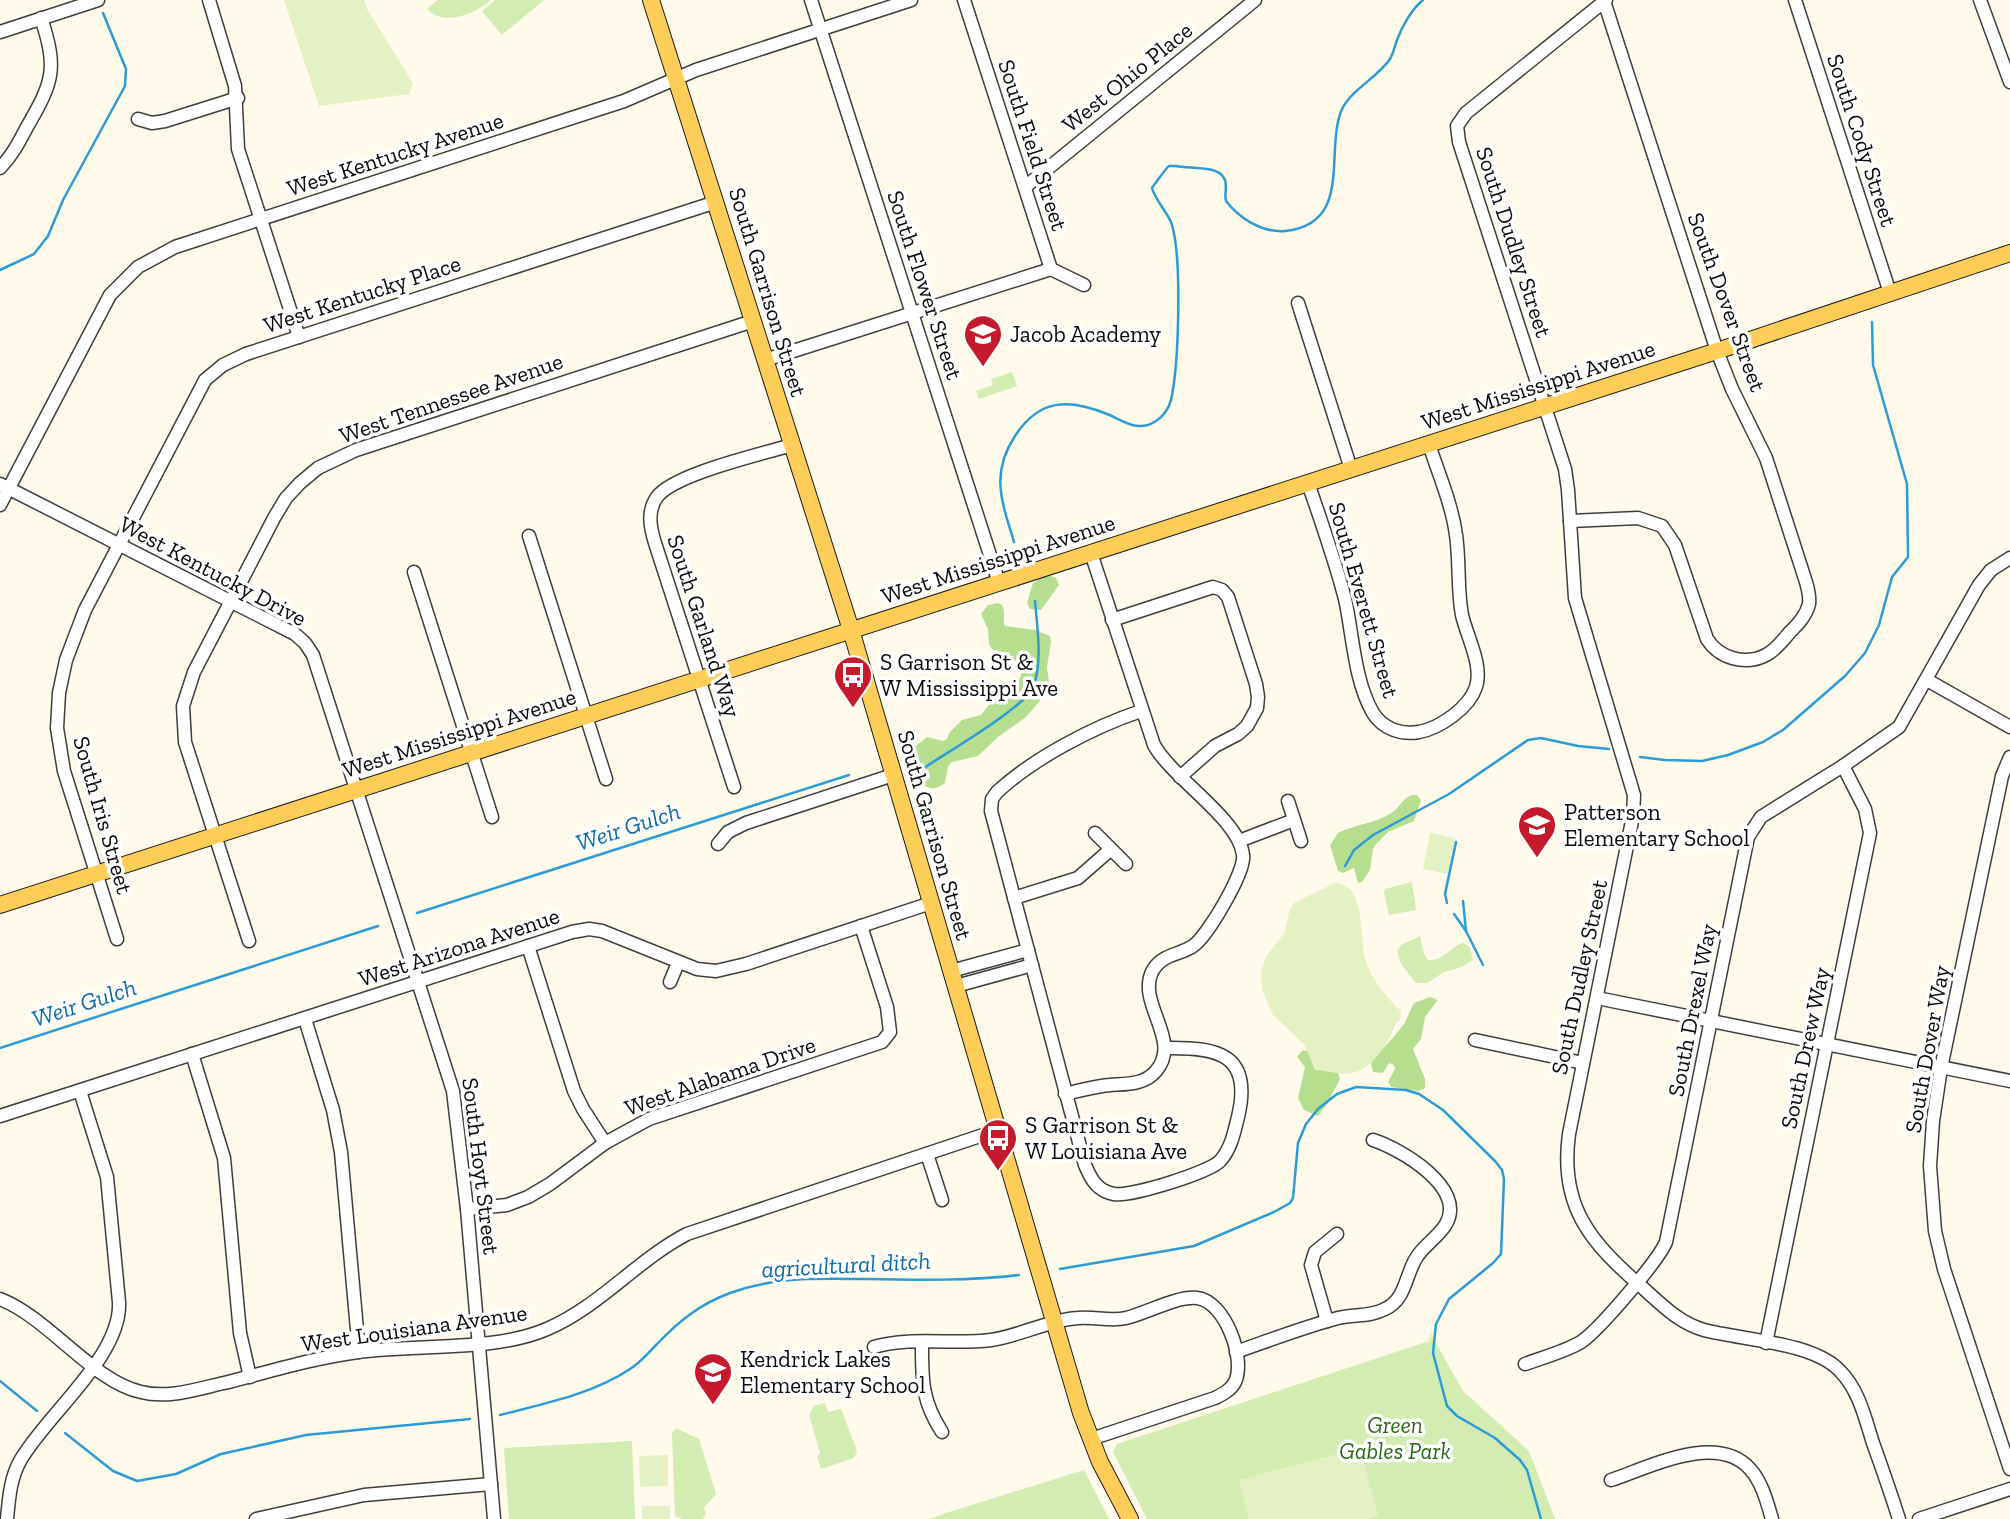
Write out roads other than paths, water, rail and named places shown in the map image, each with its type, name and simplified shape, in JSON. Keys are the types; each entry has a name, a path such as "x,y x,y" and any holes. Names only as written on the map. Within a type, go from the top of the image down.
{"main road":[{"name":"South Garrison Street","path":"651,0 851,630 1091,1439 1130,1519"},
{"name":"West Mississippi Avenue","path":"0,905 2010,254"}],"street":[{"path":"0,32 98,0"},
{"path":"209,0 238,98 237,145 299,337"},
{"name":"South Flower Street","path":"811,0 999,583"},
{"name":"West Kentucky Avenue","path":"0,505 4,486 102,307 118,284 138,267 164,251 624,101 676,77 911,0"},
{"name":"South Field Street","path":"964,0 1051,269"},
{"name":"West Ohio Place","path":"1025,187 1255,0"},
{"name":"South Cody Street","path":"1795,0 1890,293"},
{"path":"1980,0 2010,82"},
{"name":"South Dudley Street","path":"1605,1 1466,113 1457,126 1459,142 1565,468 1574,598 1625,758 1635,799 1567,1145 1566,1164 1571,1194 1582,1223 1598,1246 1686,1323 1706,1330 1798,1349 1825,1359 1848,1380 1858,1398 1899,1519"},
{"name":"South Dover Street","path":"1570,521 1633,518 1659,525 1675,545 1703,630 1712,647 1725,656 1745,660 1760,658 1777,647 1806,612 1808,591 1766,458 1732,389 1717,351 1605,1"},
{"path":"0,168 13,152 50,82 51,50 41,18"},
{"path":"138,119 152,123 165,121 238,98"},
{"name":"West Kentucky Place","path":"119,545 205,380 215,370 233,360 299,337 716,202"},
{"path":"765,360 1051,269 1084,285"},
{"path":"1298,303 1351,469"},
{"name":"West Tennessee Avenue","path":"249,941 185,742 182,714 189,683 286,498 306,477 333,459 355,450 753,321"},
{"name":"South Everett Street","path":"1308,483 1343,592 1356,662 1373,712 1382,723 1392,729 1406,733 1426,730 1463,707 1472,695 1477,677 1462,612 1455,528 1429,444"},
{"name":"South Garland Way","path":"734,787 653,537 650,520 652,507 659,494 676,482 792,445"},
{"name":"West Kentucky Drive","path":"4,486 295,634 307,645 314,658 357,790"},
{"path":"529,536 606,779"},
{"name":"South Iris Street","path":"117,939 64,771 58,743 58,710 62,678 72,643 85,610 119,545"},
{"path":"1065,1094 1144,1081 1158,1069 1165,1048 1150,994 1151,973 1160,961 1193,947 1204,934 1241,872 1244,855 1239,841 1228,825 1156,749 1141,711 1091,553"},
{"name":"South Drexel Way","path":"1525,1364 1572,1347 1587,1337 1661,1252 1668,1235 1748,838 1761,817 1899,727 1979,585 1991,570 2010,558"},
{"path":"414,572 492,817"},
{"path":"1112,620 1213,587 1222,590 1229,598 1256,684 1257,708 1245,729 1215,746 1180,776"},
{"path":"1927,680 2010,727"},
{"path":"1141,711 1108,723 1068,744 1010,782 994,796 991,803 992,819 1065,1094 1088,1171 1093,1182 1102,1189 1116,1194 1131,1193 1209,1170 1224,1156 1232,1140 1243,1096 1240,1077 1231,1062 1218,1052 1200,1048 1165,1048"},
{"name":"South Dover Way","path":"2010,757 2002,776 1941,1068 1931,1143 1935,1231 1950,1291 2010,1469"},
{"name":"South Drew Way","path":"1766,1343 1870,833 1865,809 1843,766"},
{"path":"718,844 728,832 741,825 893,775"},
{"name":"South Hoyt Street","path":"357,790 453,1091 467,1209 494,1519"},
{"path":"1288,801 1301,841"},
{"path":"1239,841 1294,820"},
{"path":"1095,833 1126,864"},
{"path":"1014,898 1078,878 1111,849"},
{"name":"West Arizona Avenue","path":"0,1116 572,932 595,929 678,963 702,970 725,970 931,903"},
{"name":"West Alabama Drive","path":"467,1209 507,1205 528,1198 606,1143 658,1116 882,1042 890,1032 890,1020 861,926"},
{"path":"528,946 574,1090 583,1109 606,1143"},
{"path":"954,979 1028,950"},
{"path":"670,982 678,963"},
{"path":"954,979 1032,965"},
{"path":"1597,998 2010,1081"},
{"path":"304,1019 338,1133 359,1352"},
{"path":"1475,1040 1583,1063"},
{"path":"192,1054 224,1158 240,1333 250,1377"},
{"path":"6,1519 12,1483 20,1461 93,1366 115,1332 119,1308 107,1178 80,1091"},
{"name":"West Louisiana Avenue","path":"0,1299 24,1312 93,1366 125,1387 159,1395 183,1392 359,1352 524,1337 557,1325 578,1312 672,1243 695,1231 998,1130"},
{"path":"1236,1352 1327,1321 1374,1313 1394,1303 1404,1289 1419,1254 1439,1233 1449,1217 1449,1199 1437,1181 1404,1154 1373,1140"},
{"path":"927,1154 942,1200"},
{"path":"1327,1321 1312,1278 1311,1265 1315,1252 1337,1234"},
{"path":"874,1347 889,1343 988,1340 1078,1318 1120,1320 1181,1300 1200,1299 1214,1305 1221,1313 1236,1352 1238,1374 1235,1383 1226,1392 1200,1403 1091,1439"},
{"path":"922,1342 925,1398 929,1412 942,1432"},
{"path":"1611,1480 1696,1453 1719,1452 1734,1457 1752,1471 1762,1489 1772,1519"},
{"path":"257,1519 363,1495 491,1484"},
{"path":"1919,1519 2010,1489"}],"waterway":[{"name":"Weir Gulch","path":"1014,542 1002,501 1003,463 1015,436 1034,415 1055,405 1080,405 1131,425 1143,426 1159,419 1170,403 1177,338 1177,262 1172,225 1152,188 1160,176 1169,166 1215,171 1225,180 1226,201 1252,223 1276,231 1307,225 1320,215 1329,200 1333,183 1337,126 1342,109 1352,95 1390,59 1405,24 1423,0"},
{"name":"agricultural ditch","path":"0,270 34,254 48,236 63,200 125,86 126,69 103,13"},
{"path":"1640,757 1702,761 1763,742 1783,730 1845,676 1865,653 1879,625 1892,577 1908,557 1907,484 1873,365 1872,322"},
{"name":"Weir Gulch","path":"921,770 1000,718 1027,696 1036,678 1039,656 1035,601"},
{"path":"1345,866 1354,850 1373,835 1449,794 1528,740 1541,738 1609,749"},
{"name":"Weir Gulch","path":"417,913 849,775"},
{"path":"1447,903 1445,894 1456,842"},
{"path":"1463,901 1466,931"},
{"path":"1454,914 1483,965"},
{"name":"Weir Gulch","path":"0,1048 378,926"},
{"name":"agricultural ditch","path":"1060,1269 1194,1246 1274,1212 1290,1203 1293,1198 1298,1143 1306,1124 1318,1109 1337,1094 1356,1087 1406,1090 1419,1094 1443,1110 1495,1161 1502,1170 1504,1179 1501,1254 1449,1299 1436,1324 1433,1353 1447,1406 1457,1416 1495,1438 1520,1460 1527,1470 1541,1519"},
{"name":"agricultural ditch","path":"500,1415 567,1397 616,1378 638,1363 691,1314 719,1297 747,1288 797,1280 943,1280 1019,1275"},
{"name":"agricultural ditch","path":"0,1381 37,1411"},
{"name":"agricultural ditch","path":"65,1433 113,1471 137,1481 176,1474 221,1454 306,1435 470,1419"}],"place":[{"name":"Jacob Academy","path":"983,368"},
{"name":"S Garrison St & W Mississippi Ave","path":"853,709"},
{"name":"Patterson Elementary School","path":"1537,859"},
{"name":"S Garrison St & W Louisiana Ave","path":"998,1172"},
{"name":"Kendrick Lakes Elementary School","path":"713,1406"}],"park label":[{"name":"Green Gables Park","path":"1395,1438"}]}
